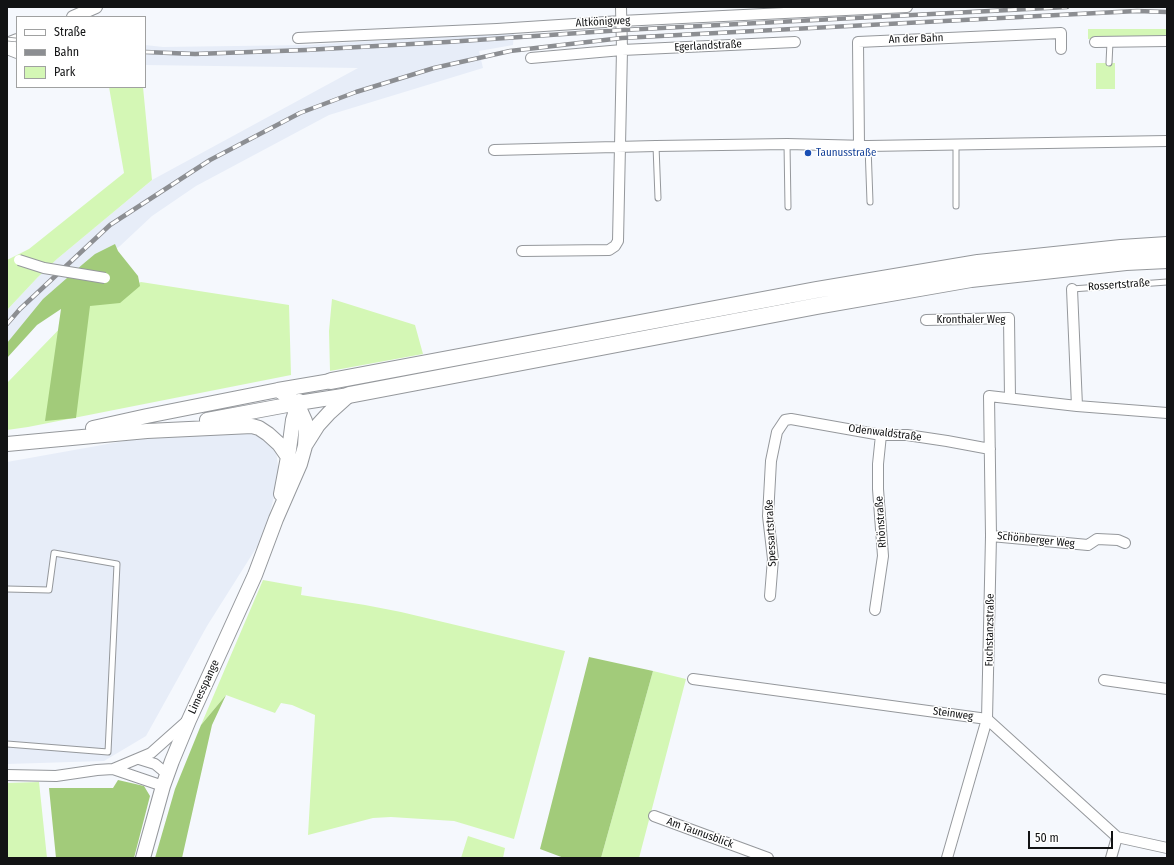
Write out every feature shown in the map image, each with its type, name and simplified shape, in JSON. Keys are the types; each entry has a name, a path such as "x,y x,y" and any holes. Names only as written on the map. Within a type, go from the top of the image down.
{"highway":[{"path":"331,381 816,290 978,263 1121,248 1167,245"},
{"path":"349,395 817,306 971,279 1126,262 1167,260"}],"main road":[{"path":"44,440 147,416 331,381"},
{"path":"276,519 297,403 312,389 331,381"},
{"path":"276,519 300,464 305,446 306,431 305,421 297,403 278,390"},
{"path":"147,431 297,403 349,395"},
{"path":"305,446 318,425 349,395"},
{"path":"7,444 147,431 252,426 259,428 268,434 279,444 288,457"},
{"name":"Limesspange","path":"143,858 165,780 189,720 255,575 276,519"}],"street":[{"path":"75,16 96,7"},
{"path":"522,250 609,250 615,246 618,241 622,7"},
{"name":"Altkönigweg","path":"298,38 907,7"},
{"name":"An der Bahn","path":"864,146 858,42 1062,33 1061,49"},
{"path":"1095,42 1167,41"},
{"name":"Egerlandstraße","path":"622,50 795,42"},
{"path":"531,58 622,50"},
{"path":"494,150 620,146 787,144 864,146 1167,141"},
{"path":"19,260 44,268 105,278"},
{"path":"1072,289 1077,406"},
{"name":"Kronthaler Weg","path":"926,320 1010,318 1010,398"},
{"name":"Fuchstanzstraße","path":"947,858 988,719 991,536 989,396 1010,398"},
{"path":"1010,398 1077,406 1167,413"},
{"name":"Odenwaldstraße","path":"782,423 785,420 791,419 881,435 907,435 990,449"},
{"name":"Spessartstraße","path":"770,596 773,558 768,516 769,489 771,461 777,432 782,423"},
{"name":"Rhönstraße","path":"875,610 883,556 878,489 878,464 881,435"},
{"name":"Schönberger Weg","path":"991,536 1088,545 1097,538 1118,540 1125,543"},
{"name":"Steinweg","path":"693,679 988,719 1117,837"},
{"path":"1104,680 1167,689"},
{"path":"113,769 151,753 189,720"},
{"path":"139,759 155,764 165,780"},
{"path":"7,775 56,776 113,769 165,780"},
{"name":"Am Taunusblick","path":"654,816 768,858"},
{"path":"1111,858 1117,837 1167,848"}],"lane":[{"path":"1109,63 1110,42"},
{"path":"787,144 788,207"},
{"path":"956,144 956,206"},
{"path":"656,146 658,198"},
{"path":"864,146 870,202"},
{"name":"Rossertstraße","path":"1072,289 1167,282"},
{"path":"7,589 49,590 54,553 117,564 108,752 7,744"}],"shaded area":[{"path":"514,32 513,45 479,51 483,68 329,115 196,186 152,216 120,246 54,291 7,348 7,310 57,259 152,180 358,68 146,65 146,45 163,47 309,45"},
{"path":"248,431 265,437 276,450 279,475 265,534 207,626 146,736 104,761 7,764 7,462 130,440"}],"green space":[{"path":"1088,29 1167,29 1167,38 1088,39"},
{"path":"1096,63 1115,63 1115,89 1096,89"},
{"path":"109,88 143,88 152,180 57,259 7,310 7,260 29,249 124,173"},
{"path":"115,244 118,251 138,276 140,286 120,303 90,306 76,418 45,421 61,309 37,325 7,358 7,343 43,299 95,254"},
{"path":"141,282 289,305 291,375 7,430 7,383 70,318 100,290 118,291"},
{"path":"332,299 415,325 423,354 330,371 329,331"},
{"path":"263,580 302,587 301,595 401,612 565,651 514,839 454,821 391,817 373,818 308,835 315,715 292,705 281,703 275,713 226,695 201,725"},
{"path":"589,657 653,671 601,858 564,858 540,849"},
{"path":"653,671 686,679 639,858 601,858"},
{"path":"226,695 212,725 182,858 155,858 175,789 201,725"},
{"path":"118,780 144,786 150,796 134,858 56,858 49,788 113,788"},
{"path":"39,782 47,858 7,858 7,783"},
{"path":"468,836 505,848 503,858 461,858"}],"railway":[{"path":"146,52 195,54 306,50 623,30 1067,7"},
{"path":"7,324 20,309 110,225 210,160 300,113 356,92 434,68 510,51 622,38 1137,11 1167,12"},
{"path":"7,39 16,40"}],"place":[{"name":"Taunusstraße","path":"808,153"}]}
